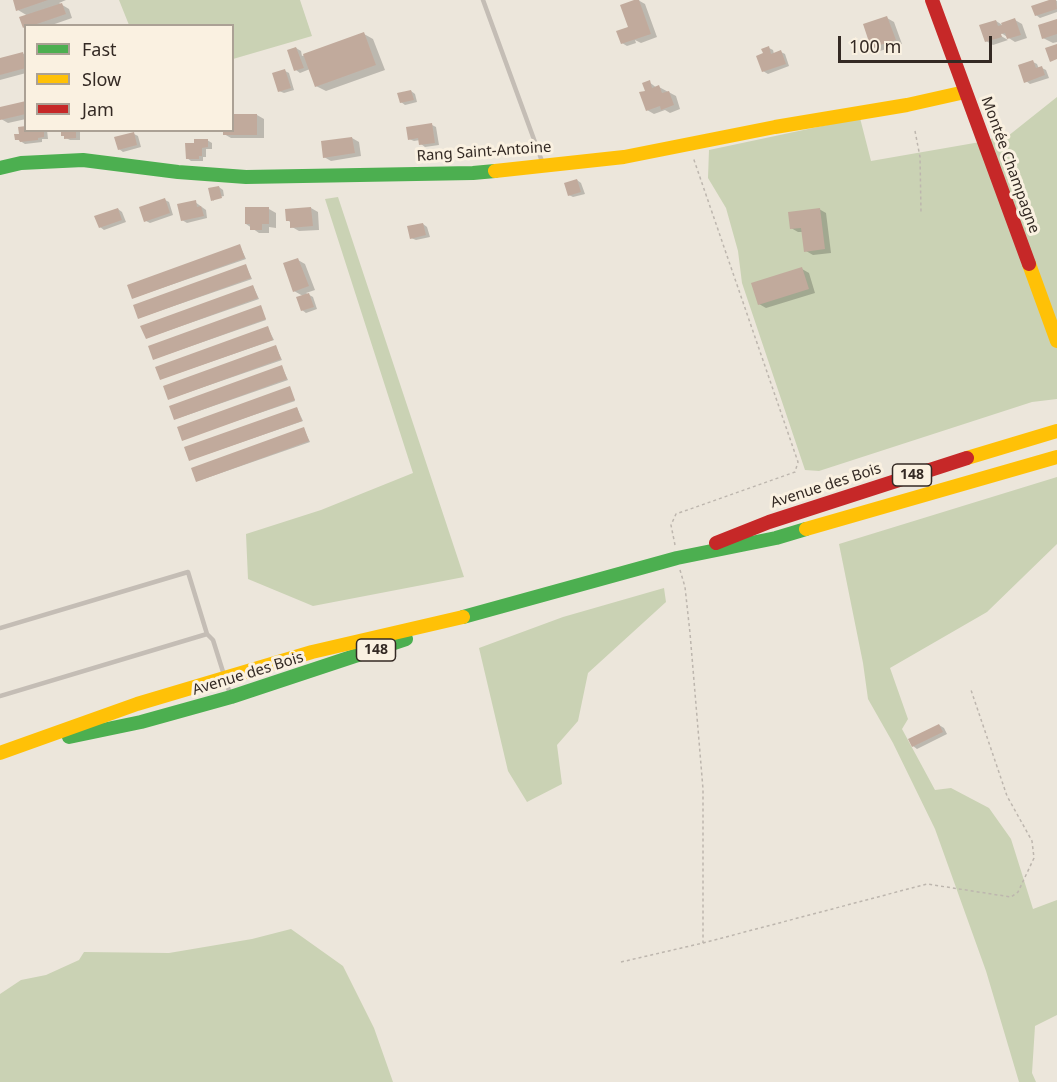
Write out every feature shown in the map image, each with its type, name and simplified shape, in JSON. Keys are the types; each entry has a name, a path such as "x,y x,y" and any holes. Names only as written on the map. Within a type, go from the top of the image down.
{"main road":[{"name":"Montée Champagne","path":"932,0 1057,341"},
{"name":"Rang Saint-Antoine","path":"0,168 21,163 83,160 178,172 246,177 473,173 624,157 907,105 965,92"},
{"name":"Avenue des Bois","path":"677,558 780,518 945,464 1057,431"},
{"name":"Avenue des Bois","path":"0,753 137,704 312,652 478,614 677,558 776,538 1057,457"},
{"name":"Avenue des Bois","path":"22,746 141,722 231,697 478,614"}],"lane":[{"path":"483,0 544,165"},
{"path":"0,628 189,572 207,634 213,640 231,697"},
{"path":"0,696 207,634"}],"path":[{"path":"915,131 920,157 921,212"},
{"path":"689,144 798,462 795,472 676,514 671,525 685,587 697,697 703,789 704,943"},
{"path":"621,962 704,943 927,884 1011,897 1018,892 1034,858 1032,841 1026,827 1006,796 971,690"}],"green space":[{"path":"119,0 300,0 312,36 234,59 234,24 129,24"},
{"path":"1057,97 1057,399 1032,402 819,471 805,470 742,283 738,251 726,208 708,178 709,150 860,118 871,161 1008,136"},
{"path":"338,197 464,577 313,606 248,579 246,534 321,510 413,473 325,199"},
{"path":"1057,477 1057,544 987,612 890,668 908,719 902,729 935,790 951,788 989,808 1011,839 1033,909 1057,900 1057,1015 1035,1026 1032,1073 1036,1082 1019,1082 986,971 935,829 893,743 868,699 839,544"},
{"path":"664,588 666,602 588,673 578,721 557,745 562,784 527,802 508,771 479,648 563,617"},
{"path":"291,929 343,966 374,1028 393,1082 0,1082 0,994 21,980 46,975 79,960 84,952 169,953 252,939"}],"building":[{"path":"13,0 48,0 16,11"},
{"path":"639,0 651,34 621,44 616,31 628,27 620,5"},
{"path":"1056,0 1057,9 1035,16 1031,6"},
{"path":"62,3 66,14 37,24 24,24 23,28 19,17"},
{"path":"887,16 896,40 871,48 863,24"},
{"path":"1015,18 1021,35 1007,39 1005,33 1001,34 1002,37 985,42 979,25 996,20 998,26"},
{"path":"1057,19 1057,34 1042,39 1038,25"},
{"path":"364,32 376,65 315,87 303,54"},
{"path":"1057,44 1057,59 1050,62 1045,48"},
{"path":"769,46 771,54 781,50 786,64 762,72 756,56 763,53 761,49"},
{"path":"296,47 304,68 294,71 287,50"},
{"path":"23,52 24,69 0,75 0,58"},
{"path":"1033,60 1036,68 1042,66 1045,75 1024,83 1018,65"},
{"path":"285,69 291,88 278,92 272,73"},
{"path":"650,80 652,88 659,85 662,93 669,91 674,105 661,110 660,106 646,111 639,92 645,91 642,83"},
{"path":"411,90 414,100 400,103 397,93"},
{"path":"24,101 24,114 0,120 0,107"},
{"path":"234,114 257,114 257,135 223,135 223,132 234,132"},
{"path":"432,123 435,143 419,145 418,138 408,140 406,127"},
{"path":"24,126 24,132 44,132 44,137 20,142 15,140 14,134 19,134 18,127"},
{"path":"61,132 76,132 76,138 64,139 64,136 61,136"},
{"path":"134,132 137,145 118,150 114,137"},
{"path":"352,137 355,153 323,158 321,141"},
{"path":"194,139 208,139 208,147 202,148 202,156 199,156 199,159 186,159 185,143 194,143"},
{"path":"577,179 581,192 568,196 564,183"},
{"path":"219,186 222,198 211,201 208,188"},
{"path":"165,198 170,213 144,222 139,207"},
{"path":"196,200 197,207 201,206 204,216 181,221 177,204"},
{"path":"245,207 269,207 269,224 262,224 262,230 250,230 250,224 245,224"},
{"path":"311,207 313,226 290,228 290,221 286,221 285,209"},
{"path":"118,208 122,220 99,228 94,216"},
{"path":"820,208 825,249 804,252 801,228 790,229 788,212"},
{"path":"423,223 426,235 410,239 407,226"},
{"path":"240,244 245,258 132,299 127,285"},
{"path":"298,258 309,286 293,292 283,263"},
{"path":"246,264 251,278 138,319 133,305"},
{"path":"802,267 809,289 758,305 751,283"},
{"path":"253,285 258,298 146,339 140,326"},
{"path":"309,293 314,307 301,311 296,297"},
{"path":"261,305 266,319 153,360 148,346"},
{"path":"268,326 273,340 160,380 155,367"},
{"path":"276,345 281,359 168,400 163,386"},
{"path":"282,365 287,379 174,420 169,406"},
{"path":"290,386 295,400 182,441 177,427"},
{"path":"297,407 302,421 189,461 184,447"},
{"path":"304,427 309,441 196,482 191,468"},
{"path":"939,724 943,732 912,747 908,739"}],"traffic: fast":[{"path":"0,168 21,163 83,160 178,172 246,177 495,171"},
{"path":"463,617 677,558 776,538 806,529"},
{"path":"69,737 141,722 231,697 406,639"}],"traffic: slow":[{"path":"495,171 624,157 775,127 907,105 965,92"},
{"path":"1029,264 1057,341"},
{"path":"967,458 1057,431"},
{"path":"806,529 1057,457"},
{"path":"0,753 137,704 312,652 463,617"}],"traffic: jam":[{"path":"932,0 1029,264"},
{"path":"716,543 769,522 967,458"}]}
